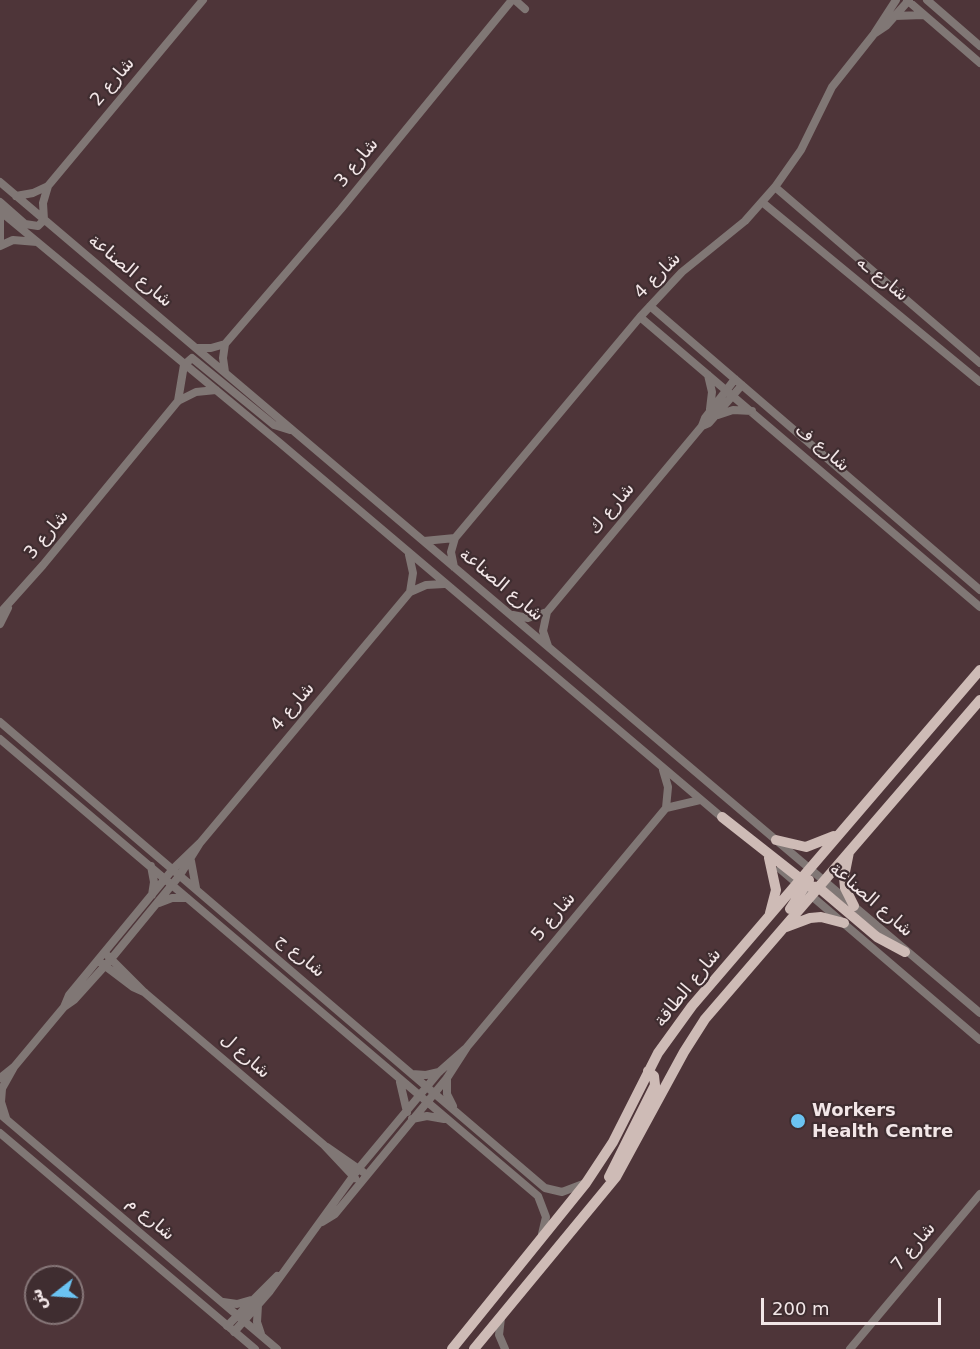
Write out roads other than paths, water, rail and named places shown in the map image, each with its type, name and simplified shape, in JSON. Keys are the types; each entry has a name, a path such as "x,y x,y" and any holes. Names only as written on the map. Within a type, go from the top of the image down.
{"main road":[{"name":"شارع الطاقة","path":"474,1349 602,1195 625,1162 694,1035 778,932 840,833 980,670"},
{"name":"شارع الطاقة","path":"452,1349 586,1183 613,1142 648,1071 692,1006 766,920 850,848 980,700"},
{"path":"748,968 760,944 810,883 864,805"},
{"path":"722,818 878,937 904,952"},
{"path":"776,840 806,847 840,833"},
{"path":"850,848 844,877 845,888 854,906"},
{"path":"766,920 776,890 769,858"},
{"path":"778,932 798,921 810,918 844,923"},
{"path":"602,1195 612,1170 655,1085 654,1076 648,1071"}],"street":[{"name":"شارع 2","path":"48,186 203,0"},
{"path":"513,0 525,9"},
{"name":"شارع 3","path":"225,344 336,215 513,0"},
{"name":"شارع 4","path":"455,538 650,306 682,272 726,239 775,187 801,150 832,87 874,34 896,0"},
{"path":"908,0 980,63"},
{"name":"شارع 4","path":"891,9 908,0"},
{"path":"927,0 980,46"},
{"path":"934,0 942,13"},
{"path":"891,9 906,14 925,16"},
{"name":"شارع الصناعة","path":"0,182 776,840 844,923 980,1040"},
{"path":"16,196 33,193 48,186"},
{"path":"0,202 30,226 38,226 44,220 43,202 48,186"},
{"name":"شارع ـه","path":"775,187 980,363"},
{"name":"شارع ـه","path":"762,202 980,382"},
{"name":"شارع الصناعة","path":"0,211 216,390 769,858 854,906 904,952 980,1013"},
{"path":"0,215 0,241"},
{"path":"0,246 13,240 38,243"},
{"name":"شارع ف","path":"650,306 980,590"},
{"name":"شارع ف","path":"640,317 866,507 980,607"},
{"path":"934,343 944,331"},
{"path":"195,347 211,348 225,344 223,358 226,373"},
{"path":"178,401 184,365 189,359 196,360 274,425 293,431"},
{"path":"706,372 712,392 712,415 734,410 752,411"},
{"name":"شارع ك","path":"546,612 738,382"},
{"path":"178,401 196,393 216,390"},
{"name":"شارع 3","path":"0,613 178,401"},
{"path":"866,507 874,497"},
{"path":"423,541 455,538 451,552 454,567"},
{"path":"409,554 413,573 410,592"},
{"path":"410,592 426,585 444,584"},
{"name":"شارع 4","path":"1,1090 14,1067 64,1007 69,995 108,956 410,592"},
{"name":"شارع 3","path":"0,624 9,605"},
{"path":"510,614 528,618 546,612 543,632 551,650"},
{"name":"شارع ج","path":"0,722 545,1188 554,1192 569,1190 586,1183"},
{"name":"شارع ج","path":"0,739 538,1196 544,1206 545,1226 537,1246"},
{"path":"662,768 668,787 666,808 700,800"},
{"name":"شارع 5","path":"231,1329 322,1222 328,1208 356,1172 423,1100 666,808"},
{"path":"161,858 187,859 197,891"},
{"path":"151,866 154,900 188,898"},
{"name":"شارع ل","path":"108,956 144,992 324,1145 356,1172 366,1175"},
{"name":"شارع ل","path":"101,963 133,987 144,992"},
{"path":"284,979 292,970"},
{"path":"348,1036 356,1026"},
{"name":"شارع 4","path":"0,1078 14,1067"},
{"path":"411,1074 443,1075 447,1094 456,1112"},
{"path":"400,1081 409,1116 445,1119"},
{"path":"1,1090 4,1118"},
{"name":"شارع 5","path":"322,1222 334,1214 409,1116"},
{"name":"شارع م","path":"4,1118 277,1349"},
{"name":"شارع م","path":"0,1132 255,1349"},
{"path":"494,1157 500,1148"},
{"path":"343,1190 343,1161 361,1159 373,1153"},
{"path":"46,1172 55,1161"},
{"name":"شارع ل","path":"356,1172 360,1182"},
{"name":"شارع 7","path":"850,1349 980,1194"},
{"path":"164,1272 173,1260"},
{"path":"221,1301 237,1304 255,1303 257,1322 263,1337"},
{"path":"501,1316 499,1335 505,1349"}],"place":[{"name":"Workers Health Centre","path":"798,1121"}]}
